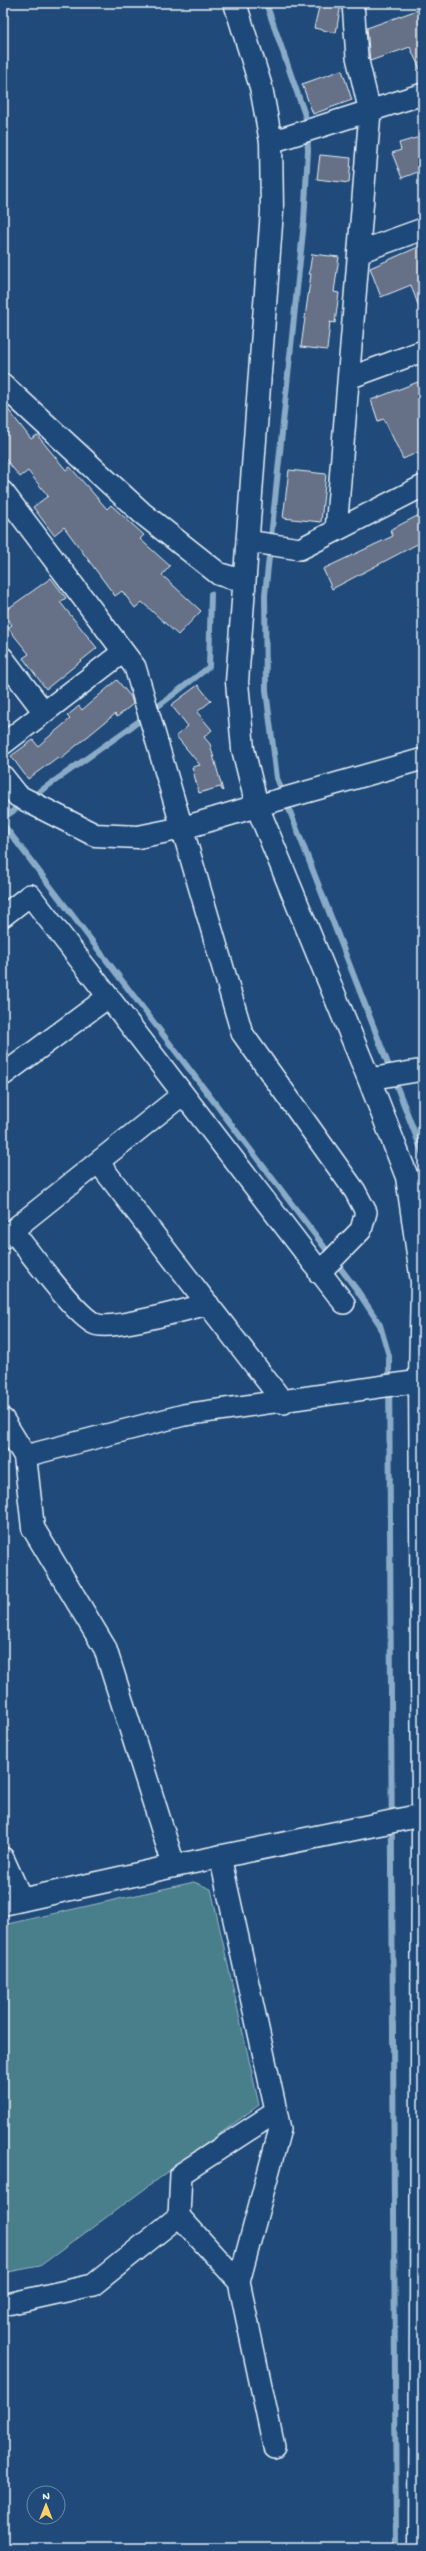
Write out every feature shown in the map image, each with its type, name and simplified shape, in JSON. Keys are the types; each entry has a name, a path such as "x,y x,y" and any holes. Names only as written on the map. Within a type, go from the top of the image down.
{"street":[{"path":"235,3 261,87 271,142 272,211 237,682 243,749 257,806 370,1079 407,1177 422,1282 423,1346 420,1381 423,1804"},
{"path":"336,530 370,112 357,58 353,3"},
{"path":"271,142 370,112 423,94"},
{"path":"359,252 423,229"},
{"path":"349,378 423,351"},
{"path":"3,385 142,512 219,574 244,581"},
{"path":"247,541 300,549 423,486"},
{"path":"3,492 135,667 242,1033 355,1190 366,1212 361,1230 320,1273"},
{"path":"3,744 123,652"},
{"path":"3,658 44,712"},
{"path":"3,777 18,796 95,835 138,837 183,828 423,759"},
{"path":"3,916 30,895 344,1303"},
{"path":"3,1075 108,997"},
{"path":"370,1079 423,1070"},
{"path":"183,1094 7,1234 79,1312 95,1324 112,1326 208,1304"},
{"path":"98,1162 284,1402"},
{"path":"26,1456 184,1415 284,1402 420,1381"},
{"path":"3,1420 26,1456 33,1528 105,1648 174,1866"},
{"path":"3,1858 13,1902 220,1856 423,1815"},
{"path":"420,2548 423,1829"},
{"path":"220,1856 280,2129 239,2282 274,2447"},
{"path":"239,2282 179,2216 181,2174 276,2112"},
{"path":"3,2305 93,2285 179,2216"}],"green space":[{"path":"194,1882 211,1889 259,2105 40,2266 3,2273 3,1925"}],"building":[{"path":"320,3 341,3 336,33 314,28"},
{"path":"423,8 423,76 410,47 370,61 367,28"},
{"path":"342,70 352,100 313,114 302,84"},
{"path":"423,136 423,170 402,178 392,153 401,150 399,143"},
{"path":"320,155 351,158 349,183 317,179"},
{"path":"423,245 423,312 421,313 411,285 381,297 370,268"},
{"path":"312,254 339,257 334,292 339,293 335,323 330,322 327,350 301,347 311,274 309,274"},
{"path":"423,380 423,450 403,459 384,419 378,421 371,400"},
{"path":"3,403 31,439 37,435 66,470 70,467 107,509 111,505 144,535 140,539 170,566 162,575 201,611 178,635 142,602 135,608 122,591 115,596 64,527 54,535 33,507 48,496 28,471 20,477 3,456"},
{"path":"289,470 326,474 321,522 283,518"},
{"path":"423,513 423,541 332,589 323,569 393,536 390,530"},
{"path":"51,578 66,598 60,602 97,648 46,689 23,658 29,654 8,628 12,625 3,612"},
{"path":"117,680 131,697 133,704 117,717 115,714 60,759 58,757 28,779 11,756 33,740 38,746 70,719 67,716 79,706 82,710"},
{"path":"198,685 211,701 197,712 212,730 204,737 210,744 223,791 220,787 199,793 192,767 200,765 176,736 188,726 171,705"}],"waterway":[{"path":"266,3 306,118 308,150 304,222 265,595 266,690 277,778 423,1154"},
{"path":"152,711 209,667 211,594"},
{"path":"32,797 145,717"},
{"path":"3,818 23,804"},
{"path":"3,824 357,1290 380,1325 389,1356 396,2548"}]}
